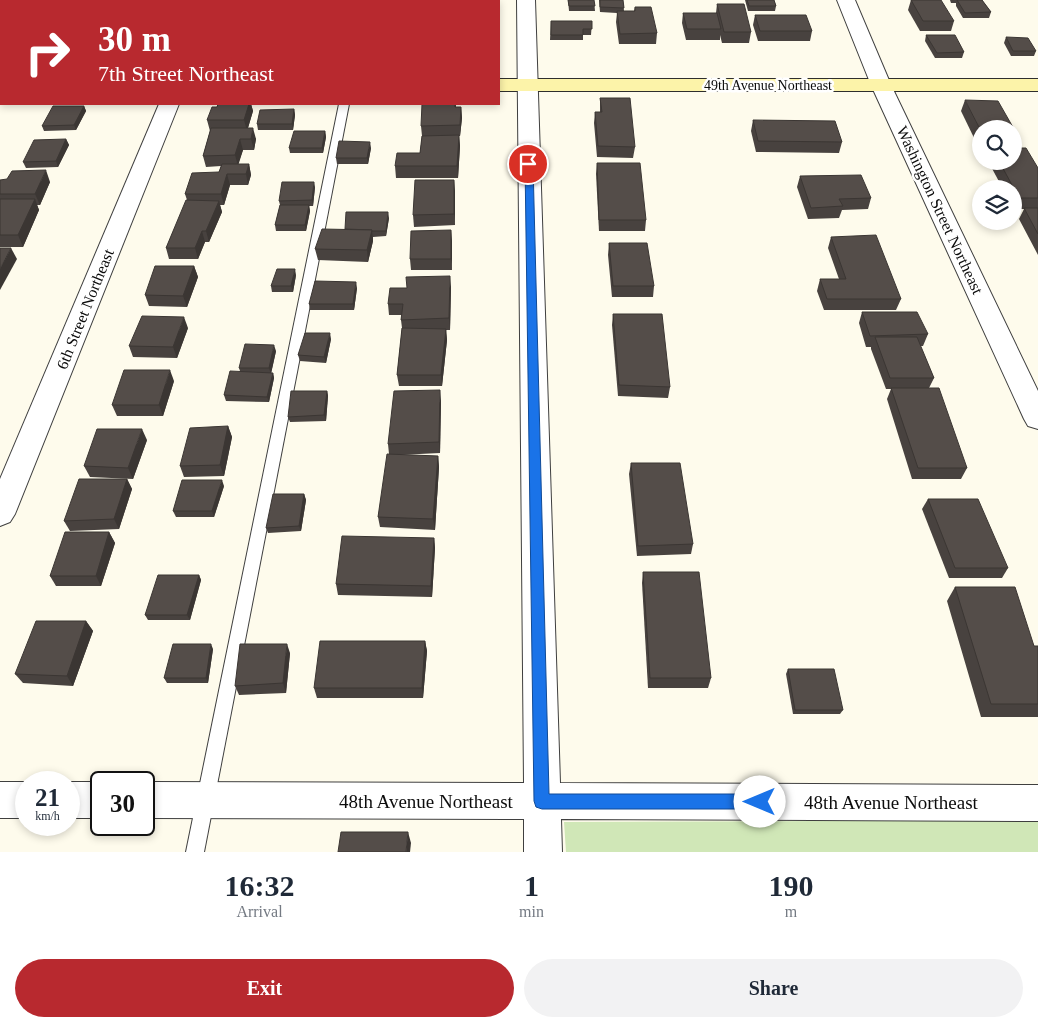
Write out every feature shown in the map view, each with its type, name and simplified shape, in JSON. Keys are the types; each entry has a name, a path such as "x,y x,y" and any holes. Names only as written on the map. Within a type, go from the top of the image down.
{"street":[{"path":"526,0 543,852"},
{"name":"Washington Street Northeast","path":"846,0 881,85 1038,419"},
{"name":"49th Avenue Northeast","path":"500,84 1038,85"},
{"name":"6th Street Northeast","path":"0,514 170,105"},
{"path":"0,800 15,800"},
{"name":"48th Avenue Northeast","path":"155,800 1038,803"}],"lane":[{"path":"195,852 344,105"}],"green space":[{"path":"1038,820 1038,852 566,852 564,822"}],"building":[{"path":"568,0 594,0 595,6 569,6"},
{"path":"600,0 623,0 624,8 600,7"},
{"path":"747,0 774,0 776,6 749,6"},
{"path":"911,0 941,0 954,21 923,21"},
{"path":"957,0 982,0 991,12 965,13"},
{"path":"717,4 744,4 751,32 724,32"},
{"path":"635,7 651,7 657,33 620,34 617,11 635,11"},
{"path":"683,13 717,13 721,29 687,29"},
{"path":"755,15 806,15 812,31 760,31"},
{"path":"551,21 592,21 592,29 583,29 583,35 551,35"},
{"path":"926,35 955,35 964,52 937,53"},
{"path":"1006,37 1028,38 1036,51 1013,51"},
{"path":"600,98 630,98 635,147 598,146 595,112 602,112"},
{"path":"965,100 998,101 1009,120 975,120"},
{"path":"218,105 249,105 244,120 207,120 212,107 217,107"},
{"path":"422,105 455,105 455,107 461,107 460,125 421,126"},
{"path":"53,106 84,106 74,125 42,126"},
{"path":"294,109 292,124 257,124 260,110"},
{"path":"753,120 835,121 842,142 758,141"},
{"path":"211,128 253,128 251,139 240,139 235,155 203,156"},
{"path":"294,131 325,131 322,148 289,148"},
{"path":"459,135 457,166 395,166 397,153 420,153 422,136"},
{"path":"66,139 56,161 23,162 34,140"},
{"path":"339,141 370,142 367,158 336,158"},
{"path":"1022,148 1026,148 1038,168 1038,198 1022,198 1022,180 1009,180 1004,170 1022,170"},
{"path":"597,163 640,163 646,220 599,220"},
{"path":"222,164 249,164 246,174 227,174 221,194 185,194 192,173 219,172"},
{"path":"46,170 35,194 0,194 0,180 7,179 12,171"},
{"path":"861,175 871,198 839,199 843,206 811,208 800,176"},
{"path":"415,180 454,180 454,214 413,215"},
{"path":"282,182 314,182 312,200 279,201"},
{"path":"0,199 35,199 18,235 0,235"},
{"path":"186,200 219,201 206,231 202,231 195,248 166,248"},
{"path":"280,205 309,205 305,225 275,225"},
{"path":"1024,208 1038,208 1038,234"},
{"path":"346,212 388,212 386,231 345,229"},
{"path":"322,229 372,230 367,250 315,249"},
{"path":"451,230 451,259 410,259 411,231"},
{"path":"876,235 901,299 827,299 820,279 846,279 831,237"},
{"path":"609,243 647,243 654,286 613,286"},
{"path":"0,248 11,248 0,269"},
{"path":"155,266 194,266 183,296 145,295"},
{"path":"277,269 295,269 291,286 271,286"},
{"path":"450,276 449,318 401,320 403,304 388,304 390,288 407,288 406,277"},
{"path":"315,281 356,282 353,304 309,304"},
{"path":"862,312 917,312 928,334 870,336"},
{"path":"613,314 662,314 670,387 619,385"},
{"path":"142,316 184,317 173,347 129,346"},
{"path":"402,328 446,329 441,375 397,375"},
{"path":"305,333 330,333 324,357 298,355"},
{"path":"875,337 917,337 934,378 890,378"},
{"path":"245,344 274,345 269,368 239,368"},
{"path":"124,370 170,370 159,405 112,405"},
{"path":"230,371 273,373 267,397 224,395"},
{"path":"891,388 939,388 967,468 918,468"},
{"path":"440,390 439,442 388,444 394,391"},
{"path":"291,391 327,391 324,415 288,417"},
{"path":"228,426 220,465 180,466 190,428"},
{"path":"97,429 142,429 128,468 84,466"},
{"path":"387,454 438,456 433,519 378,517"},
{"path":"631,463 680,463 693,544 638,546"},
{"path":"79,479 127,479 114,519 64,521"},
{"path":"182,480 222,480 212,511 173,511"},
{"path":"273,494 304,494 299,526 266,528"},
{"path":"928,499 978,499 1008,568 955,568"},
{"path":"65,532 109,532 96,576 50,576"},
{"path":"342,536 434,538 431,586 336,584"},
{"path":"643,572 699,572 711,678 650,678"},
{"path":"158,575 199,575 187,615 145,615"},
{"path":"955,587 1015,587 1034,646 1038,646 1038,704 991,704"},
{"path":"36,621 86,621 67,676 15,674"},
{"path":"320,641 425,641 422,688 314,688"},
{"path":"173,644 211,644 206,678 164,678"},
{"path":"240,644 287,644 283,683 235,686"},
{"path":"788,669 834,669 843,710 795,710"},
{"path":"341,832 408,832 406,852 338,852"}],"route":[{"path":"528,164 542,801 760,802"}]}
